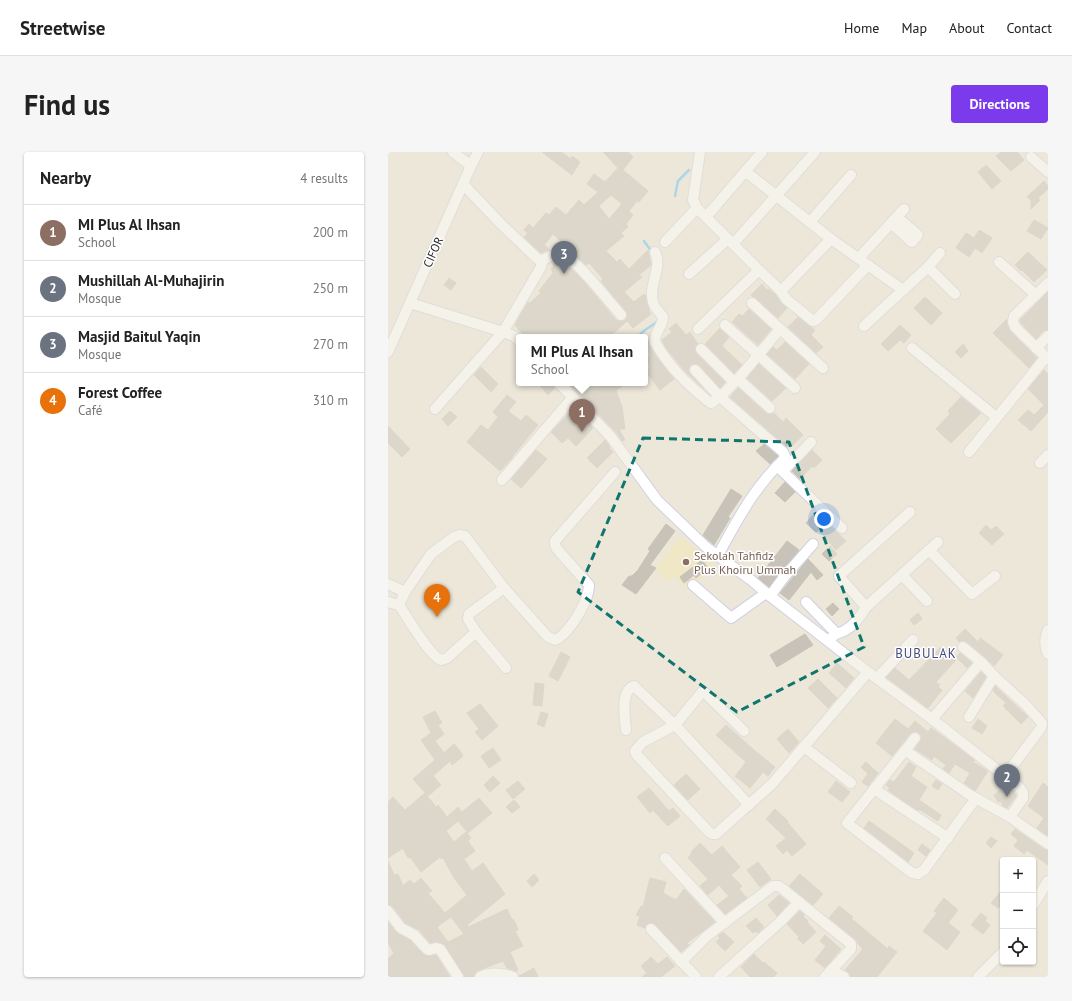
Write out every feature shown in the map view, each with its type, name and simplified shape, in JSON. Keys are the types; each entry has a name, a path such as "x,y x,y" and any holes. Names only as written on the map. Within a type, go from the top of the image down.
{"street":[{"path":"454,152 471,166"},
{"name":"CIFOR","path":"388,352 478,152"},
{"path":"700,152 693,200 697,208 781,291 786,299 813,321 816,320 868,265"},
{"path":"706,217 762,152"},
{"path":"689,274 731,242 777,196 815,152"},
{"path":"1031,157 1048,172"},
{"path":"745,171 831,238 903,290"},
{"path":"810,222 851,175"},
{"path":"435,409 503,332 541,267 541,261 463,184"},
{"path":"665,242 697,208"},
{"path":"858,258 898,216"},
{"path":"781,291 831,238"},
{"path":"655,252 658,259 658,267 654,277 652,296 654,305 663,317 662,325 656,333 655,342 682,379 709,402 713,402 720,397 780,329"},
{"path":"864,326 928,267 940,253"},
{"path":"541,261 558,254 568,258 591,281 621,316"},
{"path":"999,262 1036,295"},
{"path":"928,267 955,294"},
{"path":"698,329 759,270"},
{"path":"969,452 996,417 1047,358 1015,327 1013,322 1014,316 1048,283"},
{"path":"410,303 503,332 516,338"},
{"path":"752,304 822,368"},
{"path":"725,325 795,388"},
{"path":"1036,348 1048,336"},
{"path":"912,348 996,417"},
{"path":"702,349 770,408"},
{"path":"696,370 720,397 783,452 785,457 780,468"},
{"path":"562,386 611,438 657,500 706,547 752,580 872,675 932,719 1019,787 1023,792 1023,798 1010,817"},
{"path":"502,480 573,397"},
{"path":"718,556 744,507 762,482 811,442"},
{"path":"1040,463 1048,455"},
{"path":"780,468 842,528"},
{"path":"399,605 405,592 431,554 454,537 460,535 465,536 504,588 548,637 555,640 561,638 579,613 589,593 588,585 557,549 555,542 615,472"},
{"path":"866,607 839,576 910,512"},
{"path":"829,641 835,632 845,630 854,624 866,607 938,542"},
{"path":"693,585 731,618 768,594 813,544"},
{"path":"929,550 972,594 995,576"},
{"path":"902,575 927,601"},
{"path":"388,584 405,592"},
{"path":"504,588 469,614 468,620 506,668"},
{"path":"388,602 399,605 431,652 438,659 441,660 447,658 476,632"},
{"path":"806,602 835,632"},
{"path":"1048,630 1045,638 1045,647 1048,654"},
{"path":"744,731 705,693 702,692 675,725 643,742 635,750 636,754 712,834 716,834 772,784 804,747 872,675 913,640"},
{"path":"963,647 1025,704 1042,723 1041,728 1005,776"},
{"path":"932,719 981,662"},
{"path":"969,716 994,676"},
{"path":"626,730 624,701 630,688 634,686 675,725 749,805"},
{"path":"915,738 847,823 912,873 918,874 924,870 976,798"},
{"path":"804,747 851,783"},
{"path":"906,750 976,798 1010,817 1048,844"},
{"path":"874,789 948,838"},
{"path":"665,858 725,923"},
{"path":"1036,900 1048,881"},
{"path":"681,962 707,936 773,886 779,886 851,944 851,949 828,973 844,977"},
{"path":"719,977 781,921 799,902"},
{"path":"388,911 401,928 414,935 427,949 440,949 458,977"},
{"path":"651,930 696,977"},
{"path":"978,977 1000,955"},
{"path":"480,977 494,974 510,975 513,977"}],"highlighted area":[{"path":"643,438 789,442 864,647 737,712 578,592"}],"shaded area":[{"name":"Sekolah Tahfidz Plus Khoiru Ummah","path":"681,536 716,567 685,588 674,577 667,583 658,572 657,566"}],"building":[{"path":"542,152 561,152 571,159 572,156 580,162 572,175"},
{"path":"603,152 628,152 633,157 623,170 648,191 629,211 633,215 626,224 628,227 621,233 624,236 606,251 617,262 620,259 629,269 648,250 651,265 639,275 642,277 624,292 634,302 644,294 646,296 651,314 633,328 627,321 612,334 522,334 515,325 528,302 530,303 541,293 539,291 553,273 551,268 554,267 553,264 559,261 564,263 579,276 616,320 623,321 627,317 626,311 601,281 603,279 589,263 586,265 568,250 569,249 553,234 544,245 548,248 548,250 541,253 524,237 528,233 524,230 529,224 533,228 546,213 549,215 556,207 566,215 579,200 584,205 598,192 587,184 594,174 605,182 618,168","holes":["611,195 622,204 609,219 599,206"]},
{"path":"1001,152 1017,152 1024,160 1011,171 996,156"},
{"path":"986,165 1001,181 992,189 978,172"},
{"path":"1044,181 1048,186 1048,189 1038,198 1040,200 1031,209 1031,200 1027,197"},
{"path":"1034,220 1048,228 1041,239 1027,231"},
{"path":"979,230 992,238 982,253 975,248 969,257 956,248 966,233 974,238"},
{"path":"1028,252 1047,270 1034,282 1015,265"},
{"path":"449,278 456,283 451,290 444,285"},
{"path":"762,284 767,290 769,289 776,295 782,304 787,308 778,318 751,295"},
{"path":"1048,292 1048,330 1043,331 1036,339 1020,320"},
{"path":"925,297 942,313 931,325 914,308"},
{"path":"749,309 771,329 758,345 732,322 739,314 742,316"},
{"path":"798,317 815,330 811,335 823,347 816,353 788,327"},
{"path":"1007,319 1007,324 1010,331 1037,358 1029,368 993,333"},
{"path":"676,323 686,335 690,332 698,344 695,348 696,353 725,382 720,388 700,366 693,364 689,368 689,372 704,389 684,370 666,348 662,340 672,332 669,329"},
{"path":"900,325 911,335 904,343 900,340 888,351 881,344"},
{"path":"720,328 729,337 722,346 742,365 734,373 705,344"},
{"path":"648,342 655,355 674,379 660,390 648,374 648,368 650,367 648,364 648,356 650,355 648,353"},
{"path":"785,342 809,364 795,379 767,354 773,347 777,350"},
{"path":"963,344 968,351 961,358 955,352"},
{"path":"759,364 786,388 772,401 747,378"},
{"path":"481,367 498,384 491,392 474,375"},
{"path":"1044,370 1048,374 1048,412 1031,431 1018,420 1028,410 1034,415 1044,405 1028,389"},
{"path":"540,386 554,386 555,388 548,395"},
{"path":"571,386 622,386 616,390 622,407 625,429 619,429 625,440 622,441 616,432"},
{"path":"738,388 766,413 774,413 783,422 786,418 803,435 791,447 790,445 787,447 730,397"},
{"path":"507,395 516,402 508,411 521,421 526,415 538,425 500,471 467,442 481,425 488,430 498,417 493,412"},
{"path":"961,397 981,413 951,443 936,429 950,414 948,411"},
{"path":"574,408 593,428 576,446 568,438 562,443 551,432"},
{"path":"450,411 457,417 448,426 442,419"},
{"path":"388,426 410,449 402,457 388,443"},
{"path":"605,440 613,452 597,468 587,458"},
{"path":"764,444 778,456 770,464 756,451"},
{"path":"536,450 547,459 521,488 511,479"},
{"path":"812,450 822,460 814,468 812,466 800,479 792,471"},
{"path":"785,482 795,492 785,502 775,493"},
{"path":"731,489 742,496 728,517 730,518 714,545 703,535"},
{"path":"816,512 846,541 836,550 819,530 816,532 806,523"},
{"path":"666,524 675,531 650,565 656,568 636,594 622,585 629,576 632,576 638,570 650,551 648,549"},
{"path":"986,525 991,530 996,526 1004,534 992,545 979,533"},
{"path":"787,541 799,550 769,587 758,578"},
{"path":"830,546 837,554 829,561 822,554"},
{"path":"808,559 823,575 817,580 811,572 789,600 780,593"},
{"path":"702,560 708,568 696,578 694,575 684,583 680,577"},
{"path":"833,603 839,609 832,616 826,609"},
{"path":"918,613 922,619 914,625 910,620"},
{"path":"965,629 978,642 980,638 1003,655 994,666 967,642 959,642 956,638"},
{"path":"805,634 813,645 777,667 770,655"},
{"path":"941,647 956,660 936,682 940,685 938,687 942,690 928,708 886,677 895,668 909,680"},
{"path":"561,652 570,657 558,681 549,676"},
{"path":"960,653 972,663 967,668 956,657"},
{"path":"837,663 854,678 846,688 829,673"},
{"path":"981,672 986,677 973,698 965,691"},
{"path":"818,679 837,698 828,708 808,688"},
{"path":"535,683 544,684 542,706 533,705"},
{"path":"995,686 1028,717 1021,724 1003,706 1006,703 993,691"},
{"path":"480,704 498,726 482,740 475,732 479,729 467,713"},
{"path":"435,711 442,723 438,725 444,734 435,741 444,753 454,744 463,756 452,765 450,761 433,776 441,785 428,796 413,779 435,760 421,740 431,733 423,717"},
{"path":"541,712 548,714 544,727 537,724"},
{"path":"895,719 908,729 915,721 928,732 931,728 975,760 973,762 988,771 975,791 964,783 970,773 955,764 949,773 943,769 946,765 934,756 932,760 915,749 921,739 921,735 919,733 913,732 910,734 892,756 876,743"},
{"path":"978,719 987,726 982,734 972,728"},
{"path":"726,725 775,767 768,776 763,772 750,788 735,776 746,762 716,735"},
{"path":"788,729 799,742 789,753 777,739"},
{"path":"493,748 501,760 489,768 481,756"},
{"path":"866,762 878,773 868,786 862,782 868,774 861,767"},
{"path":"909,762 916,767 911,776 927,787 919,800 941,815 938,821 919,809 918,811 888,790 890,788 886,785 890,780 894,782"},
{"path":"686,774 700,789 688,800 674,785"},
{"path":"493,776 500,783 490,792 484,785"},
{"path":"936,780 942,784 938,790 932,786"},
{"path":"518,781 525,789 513,799 506,790"},
{"path":"836,781 850,792 842,802 828,792"},
{"path":"1043,783 1048,787 1048,836 1037,828 1044,818 1028,806"},
{"path":"1008,787 1016,796 1007,808 1003,806 1001,801 998,802 994,795"},
{"path":"649,788 669,811 673,808 680,816 668,826 653,810 650,813 637,797"},
{"path":"425,793 436,807 438,805 447,817 458,807 462,812 479,798 492,813 468,833 458,821 446,831 454,842 466,832 471,838 468,841 475,851 464,859 472,871 483,863 505,894 467,925 468,927 507,909 512,920 513,919 516,924 518,930 515,931 523,946 510,952 518,970 516,971 507,968 503,961 477,971 474,977 464,977 445,945 438,942 430,943 419,930 405,923 393,907 388,905 388,861 394,875 398,874 403,886 410,880 414,884 421,878 432,891 428,893 445,913 467,895 454,878 443,858 441,859 440,857 421,872 410,857 408,858 403,848 388,858 388,802 393,797 405,810","holes":["451,917 464,934 448,942 437,927"]},
{"path":"514,800 520,807 512,813 506,807"},
{"path":"775,809 788,821 787,822 806,844 792,856 787,850 783,854 776,846 786,838 766,819"},
{"path":"869,821 914,853 908,862 864,828"},
{"path":"1015,829 1044,849 1048,850 1048,865 1027,850 1024,854 1014,846 1018,840 1011,834"},
{"path":"991,837 997,841 991,848 986,843"},
{"path":"700,843 712,855 722,846 740,867 731,875 742,886 739,889 747,898 725,914 717,905 729,896 719,885 708,895 700,886 708,879 688,858 692,853 691,852"},
{"path":"922,844 930,850 926,856 918,850"},
{"path":"758,862 771,879 760,887 747,870"},
{"path":"534,874 539,880 532,887 527,881"},
{"path":"800,874 823,894 813,905 789,886"},
{"path":"650,878 666,882 663,893 676,900 684,889 715,922 687,943 689,945 681,952 653,923 647,924 645,928 637,925 640,916 636,915 641,906 643,907"},
{"path":"1000,892 1000,906 998,908 991,903"},
{"path":"779,895 789,903 777,916 768,905"},
{"path":"944,898 958,910 948,923 960,932 947,950 923,931 937,913 934,911"},
{"path":"839,906 888,949 889,946 897,952 877,977 850,977 849,973 845,970 863,949 855,939 829,918"},
{"path":"800,911 804,914 803,916 808,921 807,922 816,932 803,944 798,939 799,937 787,924"},
{"path":"981,913 987,918 985,921 990,925 983,934 971,925"},
{"path":"756,918 764,927 758,933 755,931 753,933 746,926"},
{"path":"388,922 396,932 410,940 424,955 436,955 450,977 388,977 388,959 394,953 388,943"},
{"path":"723,932 734,942 725,951 716,942 720,938 718,936"},
{"path":"825,935 841,949 825,968 815,960 826,946 820,941"},
{"path":"754,954 763,963 764,962 777,973 774,977 750,977 741,967"},
{"path":"651,957 658,964 667,957 675,966 661,977 642,977 647,973 641,966"},
{"path":"534,968 538,977 519,977 519,976"}],"waterway":[{"path":"675,196 678,181 689,170"},
{"path":"644,241 652,252"},
{"path":"640,334 657,322"}],"place":[{"name":"Masjid Baitul Yaqin","path":"564,274"},
{"name":"MI Plus Al Ihsan","path":"582,432"},
{"name":"Sekolah Tahfidz Plus Khoiru Ummah","path":"686,562"},
{"name":"Forest Coffee","path":"437,617"},
{"name":"Mushillah Al-Muhajirin","path":"1007,797"}],"district":[{"name":"BUBULAK","path":"926,653"}]}
